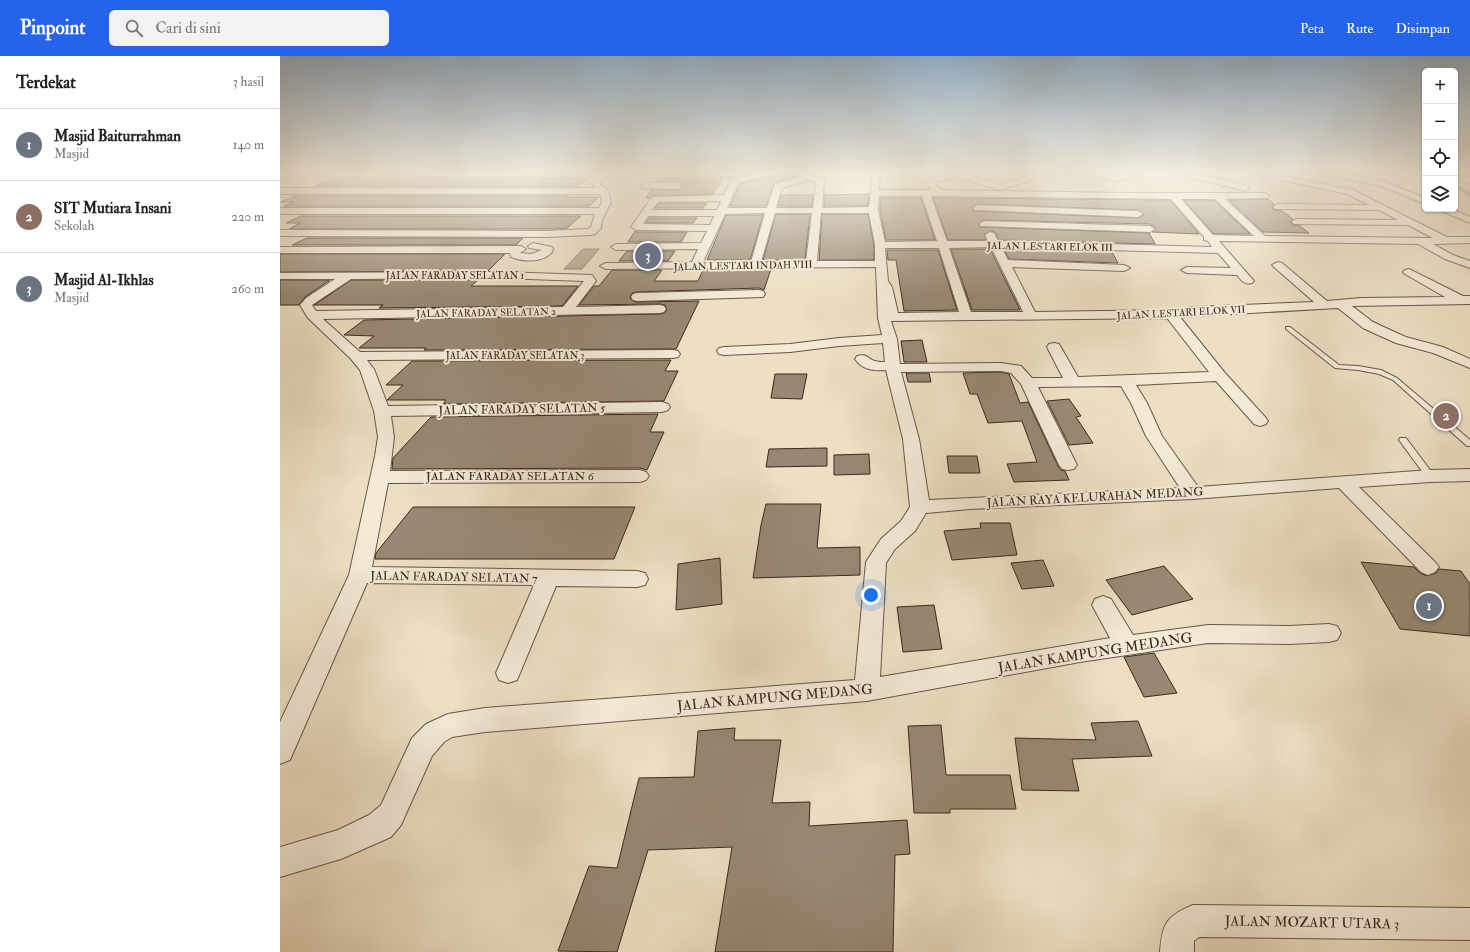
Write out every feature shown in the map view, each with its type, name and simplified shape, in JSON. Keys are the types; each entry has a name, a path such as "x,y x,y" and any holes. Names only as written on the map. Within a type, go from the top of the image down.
{"street":[{"path":"280,233 581,233 591,232 596,228 596,220 599,214"},
{"path":"651,214 644,214 636,227 713,228"},
{"path":"696,266 720,214"},
{"path":"755,265 769,214"},
{"path":"811,264 817,214"},
{"path":"866,690 876,562 888,544 908,526 920,507 911,439 893,367 890,339 884,318 880,246 874,214"},
{"path":"933,214 966,316"},
{"path":"980,214 1031,316"},
{"path":"1133,214 1138,214 1163,246 1197,282"},
{"path":"1187,270 1244,276 1189,214"},
{"path":"1236,214 1262,238"},
{"path":"1287,214 1320,240"},
{"path":"1393,214 1446,241"},
{"path":"1455,214 1470,220"},
{"path":"1297,222 1411,223"},
{"path":"984,224 1150,229"},
{"path":"280,250 369,262 405,233"},
{"path":"282,747 360,576 384,456 386,437 382,411 367,369 356,356 312,315 306,305 369,262 421,233"},
{"path":"500,275 518,254 533,246 546,234"},
{"path":"1163,246 1210,239 1470,240"},
{"path":"1421,241 1449,257 1470,265"},
{"name":"JALAN LESTARI ELOK III","path":"880,246 995,244 1114,247 1163,246 1221,250"},
{"path":"280,256 369,262 518,254 540,256 547,252 548,249 533,246"},
{"path":"616,247 705,246"},
{"path":"1004,264 1125,272 1114,247"},
{"name":"JALAN FARADAY SELATAN 1","path":"280,276 369,262 500,275 588,277 590,281 567,310"},
{"name":"JALAN LESTARI INDAH VIII","path":"606,266 881,264"},
{"path":"1278,264 1324,305"},
{"path":"1409,272 1466,300"},
{"name":"JALAN LESTARI ELOK VII","path":"881,282 886,287 891,317 1171,314 1195,311 1362,302 1466,300"},
{"path":"624,297 759,294"},
{"path":"576,298 592,298"},
{"path":"1341,304 1368,325 1383,332 1401,340 1438,350 1470,364"},
{"name":"JALAN FARADAY SELATAN 2","path":"312,315 567,310 660,310"},
{"path":"1171,314 1220,376 1260,421"},
{"path":"724,351 790,348 839,342 890,339"},
{"path":"1054,346 1073,382"},
{"name":"JALAN FARADAY SELATAN 3","path":"356,356 673,354"},
{"path":"862,359 870,365 893,367 1001,367 1016,369 1028,383 1068,465"},
{"path":"1028,383 1126,381 1220,376"},
{"path":"1126,381 1139,403 1154,436 1193,493"},
{"name":"JALAN FARADAY SELATAN 5","path":"382,411 662,407"},
{"name":"JALAN FARADAY SELATAN 6","path":"379,477 640,476"},
{"name":"JALAN RAYA KELURAHAN MEDANG","path":"920,507 1000,501 1193,493 1430,476 1468,476"},
{"path":"1344,483 1428,567"},
{"name":"JALAN FARADAY SELATAN 7","path":"360,576 637,579"},
{"name":"JALAN FARADAY SELATAN 7","path":"508,672 548,578"},
{"path":"1103,605 1127,646"},
{"name":"JALAN KAMPUNG MEDANG","path":"280,862 341,844 380,826 391,815 422,747 435,733 448,726 486,720 866,690 1080,652 1208,634 1289,635 1329,633"},
{"name":"JALAN MOZART UTARA 3","path":"1177,952 1178,933 1193,921 1470,924"}],"lane":[{"path":"1288,328 1337,367 1358,368 1381,372 1395,379 1470,444"},
{"path":"1403,440 1430,476"}],"shaded area":[{"path":"583,249 599,249 582,269 564,269"}],"building":[{"path":"776,214 810,214 805,260 763,260"},
{"path":"822,214 868,214 874,245 874,260 819,260"},
{"path":"881,214 926,214 935,240 886,240"},
{"path":"939,214 1040,214 1138,218 1144,215 1143,214 1182,214 1199,234 1152,232 1156,228 1150,224 984,220 978,224 980,227 1149,233 1155,244 999,240 995,232 990,231 984,235 986,240 948,240"},
{"path":"1196,214 1229,214 1250,234 1214,234"},
{"path":"1244,214 1286,214 1293,219 1290,222 1293,225 1300,226 1309,233 1263,232"},
{"path":"726,215 763,215 750,260 707,260"},
{"path":"301,216 581,216 567,228 554,229 289,229 300,223 286,223"},
{"path":"649,218 697,218 693,223 646,223"},
{"path":"635,231 687,232 681,242 628,242"},
{"path":"307,238 523,238 516,245 292,245"},
{"path":"951,249 990,249 1020,310 972,310"},
{"path":"1004,249 1112,252 1118,263 1009,259"},
{"path":"887,250 938,250 957,310 904,311 896,260 888,260"},
{"path":"627,251 675,251 668,261 619,261"},
{"path":"280,254 505,254 488,271 280,272"},
{"path":"771,269 764,290 759,288 632,293 630,298 637,302 699,301 676,349 424,350 426,348 359,348 374,336 344,335 364,320 660,314 667,310 665,305 579,305 594,286 599,286 612,270 662,270 654,281 698,281 703,270"},
{"path":"280,280 330,280 305,297 299,305 280,305"},
{"path":"351,280 478,280 471,286 578,286 562,306 379,308 383,305 314,305"},
{"path":"922,340 927,362 904,362 901,341"},
{"path":"671,360 665,371 678,371 664,401 443,404 446,400 387,400 403,385 386,385 412,361"},
{"path":"1001,372 1009,374 1020,403 1028,402 1058,466 1061,470 1065,471 1069,480 1014,482 1007,464 1037,462 1022,421 988,423 977,394 970,394 963,373"},
{"path":"906,373 929,373 931,382 908,382"},
{"path":"775,374 807,374 802,399 771,398"},
{"path":"1069,399 1081,416 1076,417 1093,443 1069,445 1047,401"},
{"path":"658,414 650,432 664,432 647,470 640,468 392,469 393,458 431,417"},
{"path":"827,448 827,466 766,467 769,449"},
{"path":"869,454 870,474 834,475 834,455"},
{"path":"947,456 977,456 980,473 949,473"},
{"path":"766,504 821,504 817,548 860,547 860,575 753,578 761,525"},
{"path":"413,507 635,507 614,559 375,559 376,553"},
{"path":"980,523 1010,523 1017,555 952,560 944,531 981,528"},
{"path":"720,558 722,604 676,610 678,564"},
{"path":"1043,560 1054,586 1022,589 1011,563"},
{"path":"1361,562 1414,567 1420,573 1427,576 1436,573 1439,569 1461,571 1470,584 1470,636 1400,629"},
{"path":"1164,566 1193,599 1132,615 1106,580"},
{"path":"934,605 942,649 903,652 897,607"},
{"path":"1154,653 1177,693 1144,697 1124,657"},
{"path":"1138,721 1152,756 1072,759 1079,791 1022,790 1015,738 1096,740 1091,723"},
{"path":"941,725 946,775 1010,775 1016,809 950,809 950,813 914,813 908,726"},
{"path":"735,728 734,740 781,740 772,803 810,802 809,826 907,820 910,854 895,855 893,952 715,952 732,847 648,850 617,952 558,951 589,866 617,868 639,778 694,777 698,731"}],"place":[{"name":"Masjid Al-Ikhlas","path":"648,256"},
{"name":"SIT Mutiara Insani","path":"1446,416"},
{"name":"Masjid Baiturrahman","path":"1429,606"}]}
